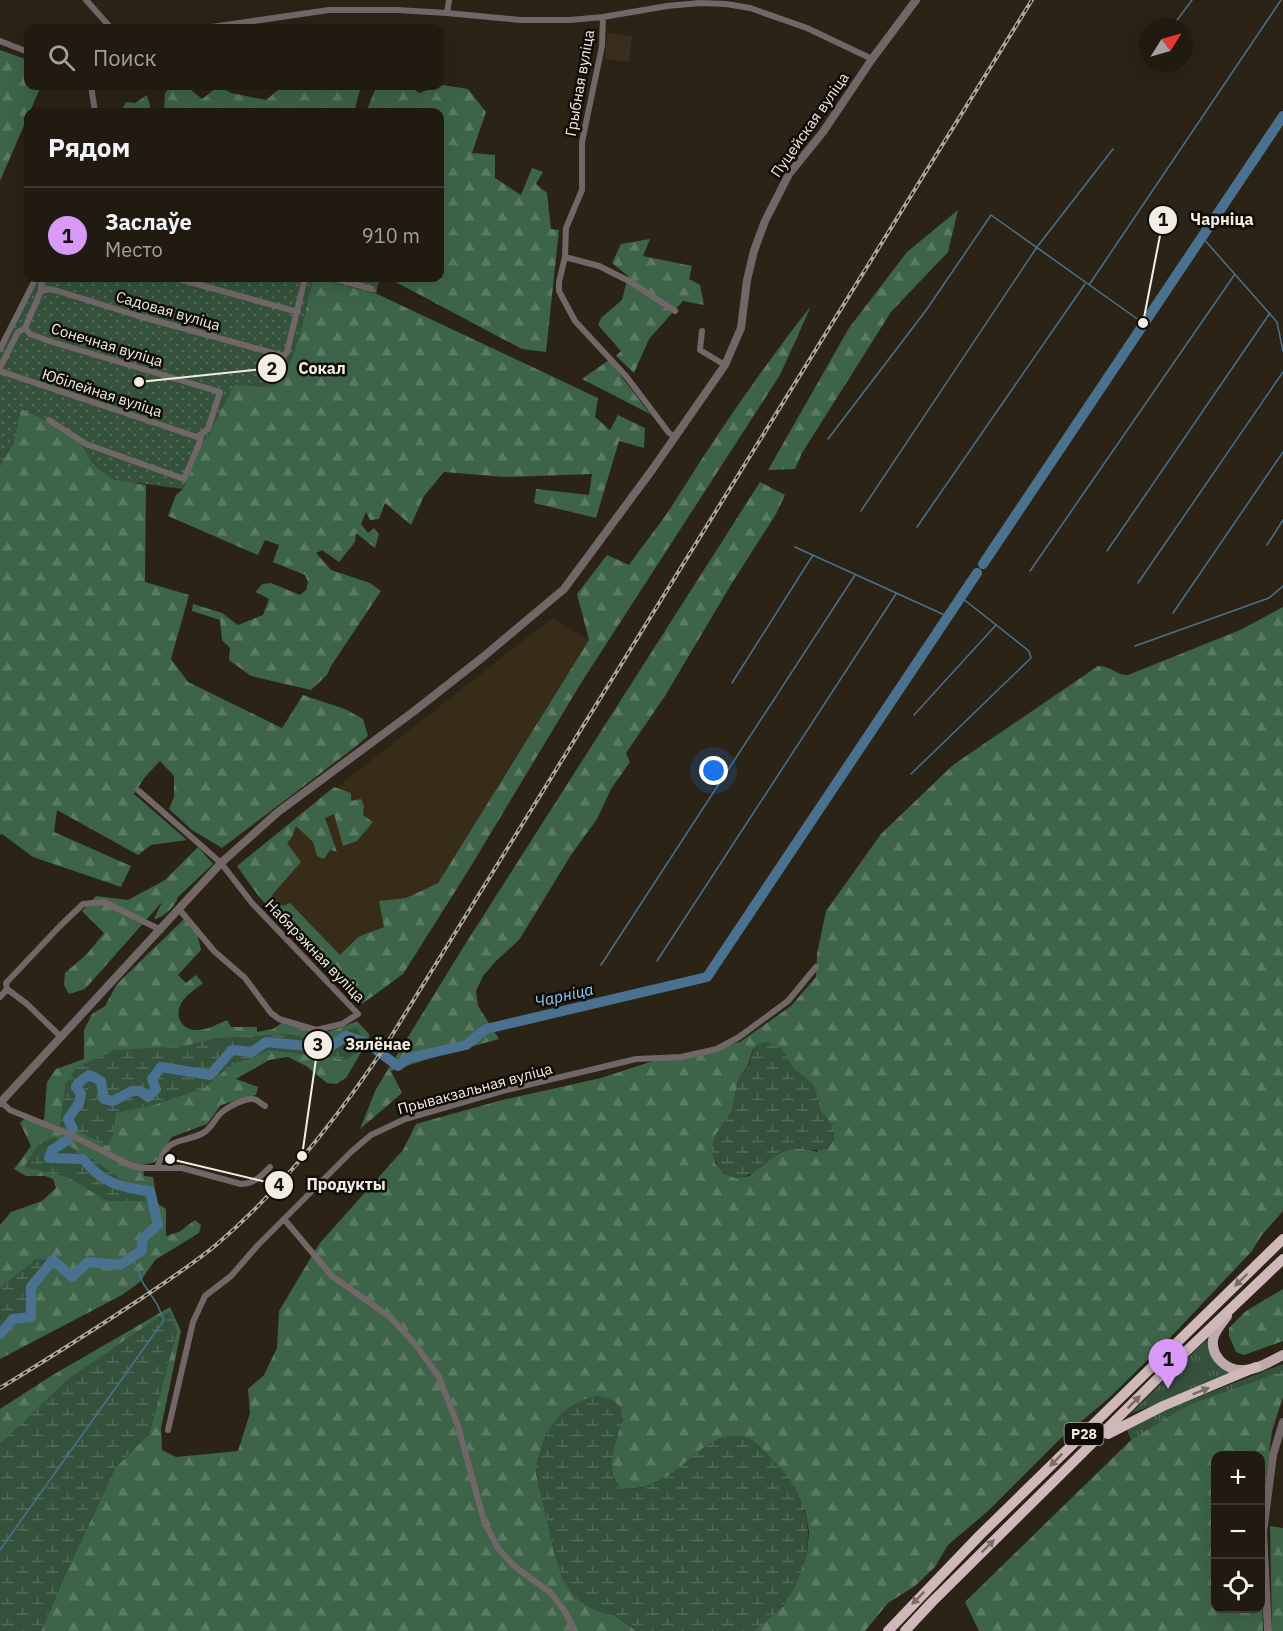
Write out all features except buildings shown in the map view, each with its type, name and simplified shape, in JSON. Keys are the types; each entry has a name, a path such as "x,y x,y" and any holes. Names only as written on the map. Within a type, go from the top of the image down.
{"highway":[{"name":"Р28","path":"888,1631 980,1535 1283,1239"},
{"name":"Р28","path":"905,1631 1092,1444 1283,1259"},
{"path":"1092,1444 1124,1424 1256,1367"}],"main road":[{"path":"1236,1305 1215,1334 1213,1348 1222,1364 1242,1371 1283,1355"}],"street":[{"path":"86,0 107,24"},
{"path":"447,13 449,0"},
{"name":"Пуцейская вуліца","path":"0,1103 221,863 278,812 431,699 564,589 676,437 725,365 741,328 747,280 754,251 765,221 789,174 823,132 872,59 916,0"},
{"path":"233,24 329,10 397,10 520,20 585,20 667,6 700,3 750,8 807,28 872,59"},
{"name":"Грыбная вуліца","path":"603,17 602,46 582,142 582,190 567,221 565,257 559,291 575,321 626,376 669,433 676,437"},
{"path":"0,41 24,50"},
{"path":"90,90 94,108"},
{"path":"565,257 599,266 630,281 675,311"},
{"path":"0,349 34,282"},
{"path":"0,370 18,332 25,328 41,291 42,282"},
{"path":"189,282 298,312 304,282"},
{"path":"347,282 372,289"},
{"name":"Садовая вуліца","path":"41,291 49,289 58,291 284,356 298,312"},
{"path":"20,312 29,317"},
{"name":"Сонечная вуліца","path":"25,328 30,334 48,341 220,392 208,429 199,436"},
{"path":"702,331 700,350 725,365"},
{"name":"Юбілейная вуліца","path":"0,370 199,436"},
{"path":"49,420 86,444 184,479 200,442 199,436"},
{"name":"Набярэжная вуліца","path":"139,791 221,863 252,903 358,1014 342,1024 316,1030 279,1020 271,1013 245,978 214,951 179,909"},
{"path":"61,1037 27,1004 7,989 6,983 83,904 97,902 110,904 161,930"},
{"name":"Прывакзальная вуліца","path":"168,1430 193,1322 206,1296 231,1276 258,1245 351,1152 379,1130 405,1119 502,1091 636,1059 681,1057 717,1049 739,1037 788,1001 816,967"},
{"path":"0,997 7,989"},
{"path":"157,1168 171,1144 177,1140 202,1134 223,1111 250,1099 257,1100 265,1106"},
{"path":"0,1103 10,1110 69,1134 130,1165 183,1168 241,1184 249,1184 258,1179 270,1167"},
{"path":"284,1219 332,1276 390,1317 416,1344 439,1377 458,1426 484,1521 498,1548 514,1566 559,1601 575,1631"},
{"path":"1268,1631 1263,1532 1273,1455 1283,1422"}],"shaded area":[{"path":"607,33 632,36 629,62 605,59"},
{"path":"552,618 589,640 362,1004 260,898 237,866"}],"green space":[{"path":"0,50 24,59 24,90 39,90 32,108 24,108 24,125 0,181"},
{"path":"444,85 468,89 486,112 472,153 495,155 495,178 521,195 532,168 543,172 536,184 547,193 551,229 559,230 546,352 522,349 396,282 444,282 444,108 368,108 375,90 415,90 419,93 428,90 444,90"},
{"path":"168,90 191,90 202,99 214,90 226,90 266,100 278,90 360,90 355,108 164,108 165,93"},
{"path":"147,95 150,108 123,108 126,102 135,103"},
{"path":"958,210 948,252 891,312 802,453 795,469 768,470 849,328 907,252"},
{"path":"650,239 643,256 692,266 689,279 700,285 704,305 683,301 649,339 634,373 616,356 621,351 598,325 601,318 622,300 628,276 612,263 621,244"},
{"path":"37,282 312,282 298,338 287,369 280,380 272,386 234,384 205,438 183,489 114,480 93,465 76,435 21,409 13,444 0,466 0,351 8,340"},
{"path":"312,282 330,282 375,293 598,398 595,417 610,430 618,415 645,428 644,448 619,441 596,518 534,503 536,489 589,495 592,474 505,477 444,472 424,496 411,525 385,503 379,519 370,520 366,512 361,524 368,533 374,528 379,534 375,548 356,533 355,542 339,562 322,550 316,553 331,570 370,583 381,591 327,675 311,690 251,676 229,660 230,648 222,640 220,620 192,611 193,604 222,613 238,625 263,615 269,599 256,592 262,584 271,583 300,595 306,590 308,582 305,575 273,562 279,545 265,540 258,555 168,516 176,495 183,489 205,438 234,384 272,386 280,380 287,369 299,338"},
{"path":"329,282 379,282 376,294"},
{"path":"811,306 780,375 581,683 403,974 362,1004 260,898 237,866 334,787 351,793 351,801 361,799 364,806 363,815 373,822 357,841 343,846 334,814 325,818 337,852 330,850 324,859 317,856 313,842 296,826 287,843 301,862 272,895 283,906 290,903 340,955 358,937 384,927 379,901 406,898 438,883 589,640 577,594 607,555 629,565 672,507 742,400"},
{"path":"609,360 650,414 582,379"},
{"path":"21,408 76,435 133,483 146,485 145,582 189,595 171,659 188,682 282,728 303,695 345,709 363,719 368,736 222,848 192,830 169,809 174,797 174,776 160,761 145,777 134,794 187,840 151,845 138,855 57,810 54,832 131,866 121,887 33,857 2,834 0,835 0,466 13,444"},
{"path":"760,482 785,495 776,514 665,696 626,753 630,762 611,789 597,819 571,855 519,940 483,976 476,991 478,1006 499,1039 391,1071 402,1093 360,1129 376,1089 464,946"},
{"path":"1283,607 1283,1211 1261,1236 1252,1251 1166,1342 1108,1399 1059,1440 988,1511 948,1545 935,1567 915,1586 888,1603 865,1631 753,1631 783,1606 795,1586 807,1553 809,1532 805,1510 687,1462 671,1474 648,1486 620,1488 612,1472 611,1463 613,1444 623,1419 547,1432 536,1473 562,1577 575,1597 586,1605 614,1615 637,1631 41,1631 115,1468 149,1434 177,1330 15,1431 0,1444 0,1409 51,1376 170,1307 181,1331 161,1428 162,1450 176,1457 238,1451 250,1413 248,1389 264,1375 277,1348 279,1311 319,1244 403,1150 416,1124 502,1100 601,1078 656,1060 740,1042 791,1006 816,977 817,954 826,911 881,834 953,765 1098,666 1128,675 1240,630","holes":["780,1047 794,1069 804,1077 818,1095 820,1111 834,1127 817,1152 801,1147 785,1150 768,1160 749,1176 736,1178 725,1174 715,1163 715,1136 732,1111 738,1081 748,1065 753,1049"]},
{"path":"198,847 213,864 178,897 169,911 154,919 162,902 85,989 69,994 64,985 65,973 87,954 104,933 82,911 96,896 128,900 165,880"},
{"path":"184,919 197,933 201,950 178,975 186,983 196,975 203,983 186,997 180,1007 180,1020 186,1027 195,1030 203,1029 227,1020 231,1027 257,1027 257,1032 273,1029 283,1022 317,1034 357,1021 369,1034 369,1039 346,1078 336,1084 327,1083 306,1066 288,1057 269,1060 236,1079 258,1087 256,1095 221,1105 207,1124 172,1137 155,1162 143,1165 144,1176 153,1177 157,1203 166,1209 166,1236 179,1232 195,1220 201,1225 199,1233 155,1260 140,1282 122,1295 0,1359 0,1225 11,1212 42,1201 56,1188 53,1179 45,1176 26,1176 14,1169 31,1146 20,1123 26,1117 44,1121 47,1082 56,1069 84,1059 84,1030 92,1014 105,1006 117,984"},
{"path":"356,1027 367,1043 347,1060 269,1050 250,1059 234,1063 204,1088 154,1105 116,1113 113,1135 107,1146 73,1129 60,1126 65,1085 77,1067 115,1050 184,1046 218,1038 289,1034 322,1042"},
{"path":"766,1042 780,1047 794,1069 813,1084 818,1095 820,1111 834,1127 834,1139 828,1149 789,1150 776,1156 749,1175 735,1177 727,1175 716,1163 712,1152 713,1143 731,1112 737,1084 749,1065 754,1050 761,1043"},
{"path":"54,1137 99,1163 149,1201 107,1201 67,1177 24,1167 38,1145"},
{"path":"36,1259 53,1260 31,1287 31,1317 13,1319 0,1334 0,1288"},
{"path":"1283,1289 1283,1341 1244,1355 1236,1352 1229,1336 1229,1328 1246,1311"},
{"path":"169,1312 177,1330 149,1434 115,1468 41,1631 0,1631 0,1444 68,1379"},
{"path":"1207,1339 1209,1349 1239,1373 1130,1414"},
{"path":"1283,1364 1283,1374 1257,1380 1198,1401 1177,1411 1131,1440 1127,1430 1167,1409"},
{"path":"1275,1374 1283,1374 1283,1397 1272,1431 1265,1485 1265,1451 1211,1451 1211,1613 1262,1613 1263,1631 979,1631 965,1602 1131,1440 1177,1411 1198,1401"},
{"path":"596,1396 613,1400 620,1408 622,1419 612,1460 613,1475 620,1488 640,1488 657,1482 711,1443 725,1437 741,1436 755,1442 787,1476 798,1493 805,1511 808,1529 803,1567 784,1604 753,1631 637,1631 614,1615 601,1612 575,1597 562,1577 554,1552 536,1473 542,1446 553,1423 571,1406"},
{"path":"1270,1526 1283,1528 1283,1631 1272,1631"}],"waterway":[{"path":"1179,18 1192,0"},
{"path":"1089,285 1281,0"},
{"name":"Чарніца","path":"983,564 1283,116"},
{"path":"861,511 1037,247 1113,149"},
{"path":"828,439 927,309 991,215 1143,323"},
{"path":"1202,237 1277,322 1283,351"},
{"path":"1030,571 1235,274"},
{"path":"917,527 1085,284"},
{"path":"1107,551 1270,313"},
{"path":"1138,583 1283,372"},
{"path":"1173,613 1283,452"},
{"path":"1267,545 1283,520"},
{"path":"795,547 949,617"},
{"path":"732,683 813,555"},
{"name":"Чарніца","path":"73,1129 68,1119 79,1103 81,1094 76,1087 89,1075 101,1081 104,1099 113,1101 132,1091 140,1091 148,1097 156,1089 152,1079 161,1067 210,1075 232,1050 252,1052 266,1042 328,1048 346,1036 367,1043 398,1066 409,1058 466,1045 486,1029 707,977 977,573"},
{"path":"601,965 855,575"},
{"path":"1135,646 1269,598 1283,586"},
{"path":"657,961 896,594"},
{"path":"911,774 1031,658 1029,651 962,598"},
{"path":"914,715 996,625"},
{"name":"Чарніца","path":"0,1334 13,1319 31,1317 31,1287 53,1260 72,1277 88,1262 120,1265 141,1251 143,1238 158,1225 150,1191 113,1183 97,1174 83,1159 49,1158 52,1150 68,1140"},
{"path":"0,1550 164,1320 157,1304 143,1283 133,1257"}],"railway":[{"path":"0,1388 142,1298 216,1245 286,1177 347,1101 384,1048 1032,0"}],"place":[{"name":"Чарніца","path":"1143,323"},
{"name":"Сокал","path":"139,382"},
{"name":"Зялёнае","path":"302,1156"},
{"name":"Продукты","path":"170,1159"},
{"name":"Заслаўе","path":"1168,1389"}]}
